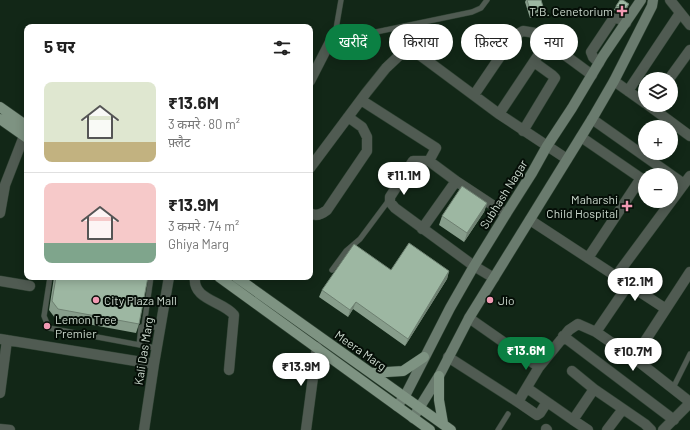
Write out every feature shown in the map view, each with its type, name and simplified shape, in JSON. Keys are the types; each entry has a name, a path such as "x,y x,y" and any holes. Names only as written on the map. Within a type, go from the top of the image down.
{"main road":[{"path":"0,107 24,124"},
{"path":"0,119 24,136"},
{"name":"Meera Marg","path":"223,280 431,430"},
{"name":"Meera Marg","path":"240,280 444,425"},
{"path":"371,373 403,370 424,358"},
{"path":"439,376 439,400 444,425"}],"street":[{"name":"Subhash Nagar","path":"397,406 405,396 474,266 599,63 641,0"},
{"path":"413,418 439,376 469,318 614,81 652,6 653,0"},
{"path":"670,0 690,26"},
{"path":"628,91 680,13"},
{"path":"474,95 514,36 523,31 530,32"},
{"path":"673,72 690,50"},
{"path":"313,164 386,68 404,51 412,52 421,56 523,131 567,159"},
{"path":"313,75 325,52"},
{"path":"572,60 592,75"},
{"path":"499,114 534,62 555,78 523,131"},
{"path":"614,81 638,98"},
{"path":"361,100 436,148 429,161"},
{"path":"657,112 690,136"},
{"path":"313,215 321,214 327,210 367,150 367,137 362,127 348,117"},
{"path":"592,119 687,180 678,192"},
{"path":"581,137 638,177"},
{"path":"0,213 5,185 24,139"},
{"path":"494,278 474,266 395,208 390,202 390,197 413,161 429,161 506,214"},
{"path":"422,229 456,181"},
{"path":"588,258 638,187"},
{"path":"616,276 666,208"},
{"path":"530,220 666,309"},
{"path":"634,358 690,272"},
{"name":"Kali Das Marg","path":"144,430 156,348 168,280"},
{"path":"196,280 197,289 202,295 230,310 234,315 229,370"},
{"path":"0,281 30,286"},
{"path":"596,332 628,284"},
{"path":"469,318 539,367"},
{"path":"518,402 539,367 563,336 578,324 596,332 634,358 690,403 663,430"},
{"path":"563,336 674,420"},
{"path":"0,392 3,339 154,364"},
{"path":"306,430 316,348"},
{"path":"448,357 537,415 547,402"},
{"path":"572,371 594,389 645,424 651,430"},
{"path":"526,388 588,430"},
{"path":"573,420 594,389"},
{"path":"607,430 623,409"},
{"path":"431,430 444,425"},
{"path":"0,429 10,430"}],"lane":[{"path":"337,24 341,0"},
{"path":"381,31 472,12 481,8 487,0"},
{"path":"332,270 346,251 360,239 390,197"},
{"path":"50,280 44,316 49,328 156,348"},
{"path":"139,345 141,327 144,326 151,280"},
{"path":"144,326 160,328"},
{"path":"673,388 690,354"},
{"path":"498,430 508,414"}],"building":[{"path":"527,0 541,0 544,10 531,13"},
{"path":"620,0 623,0 629,4 625,9 616,6"},
{"path":"462,186 487,203 467,233 442,216"},
{"path":"409,243 449,271 408,339 356,302 350,310 322,290 354,244 391,270"},
{"name":"City Plaza Mall","path":"56,280 147,280 139,324 58,309 52,301"}],"place":[{"name":"T.B. Cenetorium","path":"622,11"},
{"name":"Maharshi Child Hospital","path":"627,206"},
{"name":"City Plaza Mall","path":"96,300"},
{"name":"Jio","path":"490,300"},
{"name":"Lemon Tree Premier","path":"47,326"}]}
